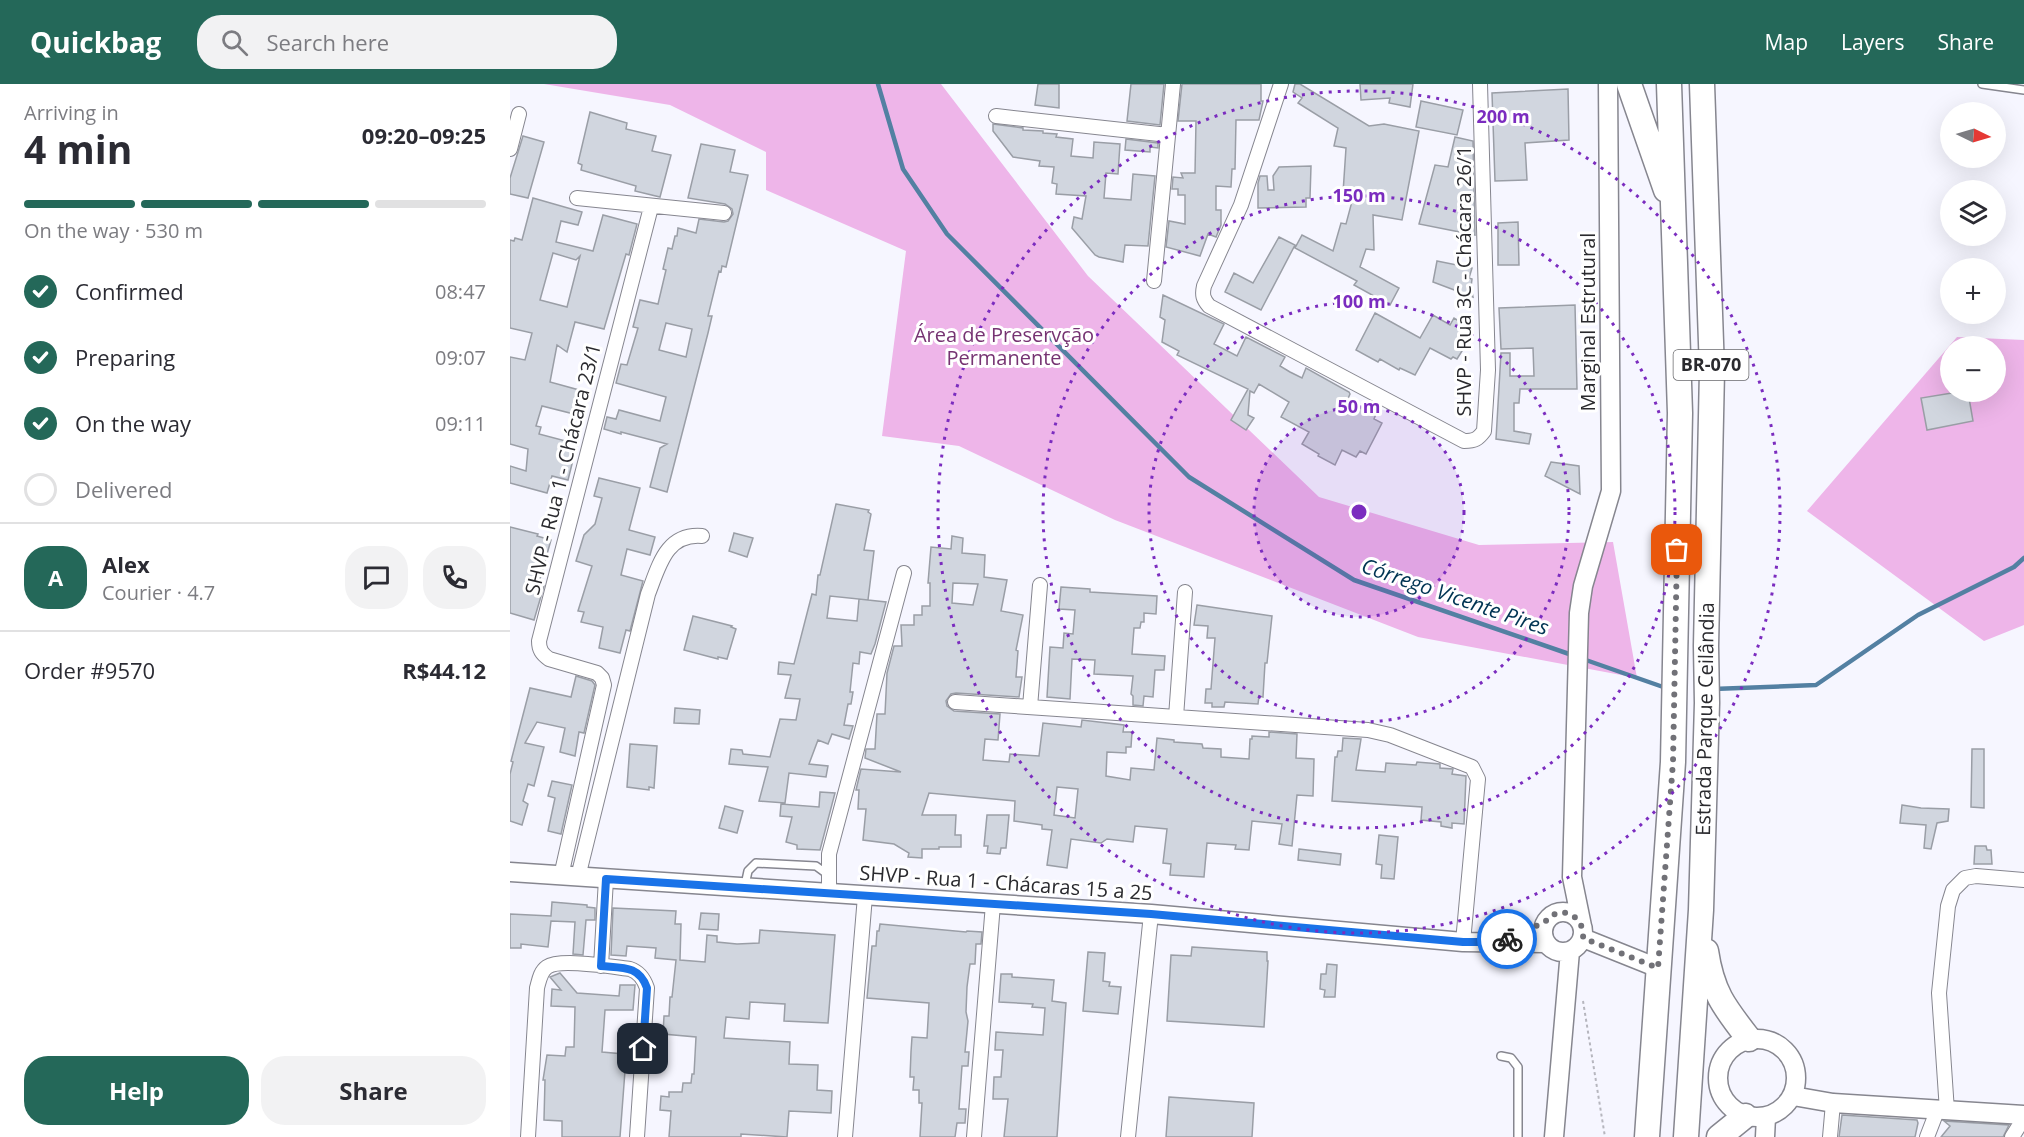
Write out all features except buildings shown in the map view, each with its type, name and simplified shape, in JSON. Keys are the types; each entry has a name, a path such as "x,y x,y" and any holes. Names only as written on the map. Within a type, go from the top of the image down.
{"highway":[{"path":"1629,84 1674,214"},
{"name":"Estrada Parque Ceilândia","path":"1647,1137 1673,762 1680,413 1669,84"},
{"name":"Estrada Parque Ceilândia","path":"1686,1137 1701,910 1707,703 1706,646 1712,371 1702,84"},
{"path":"1701,910 1710,975 1717,994 1749,1039"},
{"path":"1719,1137 1755,1116"}],"street":[{"path":"1154,281 1173,84"},
{"name":"SHVP - Rua 3C - Chácara 26/1","path":"1281,84 1241,205 1204,286 1202,294 1204,300 1209,306 1464,441 1478,439 1484,431 1488,370 1480,84"},
{"name":"Marginal Estrutural","path":"1582,932 1572,877 1579,613 1583,586 1611,491 1608,84"},
{"path":"510,149 519,114"},
{"path":"996,117 1168,135"},
{"path":"578,198 723,213"},
{"name":"SHVP - Rua 1 - Chácara 23/1","path":"569,877 604,685 597,673 549,659 542,654 539,641 651,207"},
{"path":"569,877 655,576 667,551 678,540 690,535 702,536"},
{"path":"829,885 829,854 904,573"},
{"path":"1030,708 1040,585"},
{"path":"1176,717 1185,592"},
{"path":"955,702 1368,730 1390,735 1472,766 1478,779 1463,942"},
{"name":"SHVP - Rua 1 - Chácaras 15 a 25","path":"510,872 744,888 829,885 864,896 1151,914 1463,942 1546,943"},
{"path":"1927,1137 1942,1111 1940,993 1948,906 1953,890 1965,878 1976,876 2024,880"},
{"path":"1547,920 1557,912 1570,913 1576,917 1582,932 1576,948 1570,951 1555,951 1546,943 1543,934 1547,920 1572,877"},
{"path":"601,966 606,879"},
{"path":"845,1137 864,896"},
{"path":"974,1137 993,904"},
{"path":"1128,1137 1151,914"},
{"name":"SHVP - Rua 1 - Chácaras 15 a 25","path":"1500,942 1547,920"},
{"path":"1582,932 1658,968"},
{"path":"1554,1137 1570,951"},
{"path":"528,1137 540,978 548,966 560,963 636,971 645,981 647,988 637,1137"},
{"path":"1749,1039 1774,1042 1792,1059 1797,1084 1793,1096 1786,1105 1755,1116 1733,1109 1719,1088 1718,1075 1727,1052 1737,1043 1749,1039"},
{"path":"1793,1096 1833,1103 2024,1117 2012,1137"},
{"path":"1830,1137 1833,1103"},
{"path":"1755,1116 1766,1137"}],"lane":[{"path":"1982,84 2024,90"},
{"path":"744,888 748,871 756,863 816,866 829,885"},
{"path":"1501,1056 1511,1058 1518,1067 1518,1137"}],"path":[{"path":"1582,998 1605,1137"}],"green space":[{"name":"Área de Preservção Permanente","path":"544,84 941,84 1088,276 1319,497 1479,545 1613,542 1637,678 1418,637 1115,520 959,446 882,436 906,251 766,190 766,152 670,105"},
{"path":"2006,339 2024,340 2024,625 1984,641 1807,511 1940,357 1940,402 2006,402"}],"waterway":[{"name":"Córrego Vicente Pires","path":"878,84 903,169 947,234 1189,477 1354,580 1572,655"},
{"name":"Córrego Vicente Pires","path":"1713,689 1816,685 1918,615 2014,567 2024,558"},
{"name":"Córrego Vicente Pires","path":"1583,659 1666,688"}],"way so far":[{"path":"1507,939 1545,922 1557,912 1570,913 1582,926 1583,938 1658,968 1673,762 1677,550"}],"route":[{"path":"643,1049 647,988 645,981 636,971 601,966 606,879 1151,914 1463,942 1500,942 1507,939"}]}
